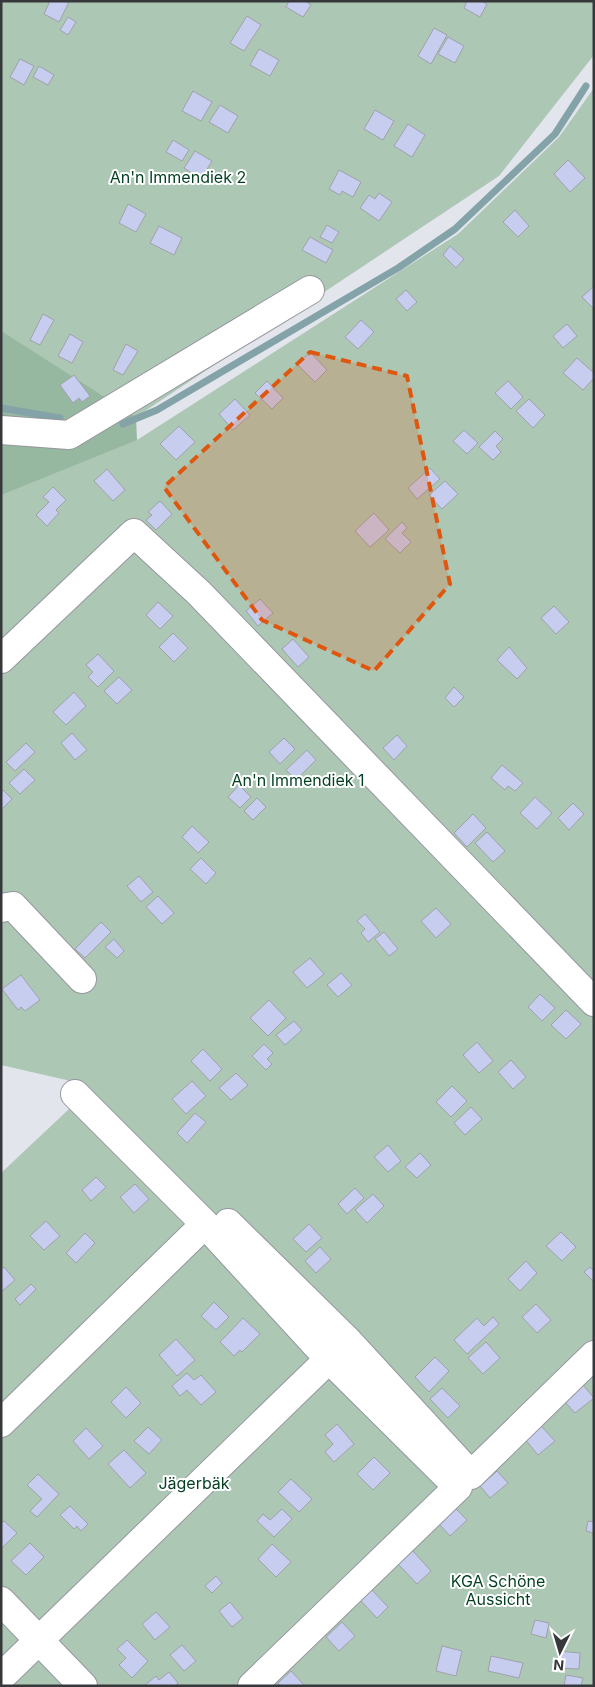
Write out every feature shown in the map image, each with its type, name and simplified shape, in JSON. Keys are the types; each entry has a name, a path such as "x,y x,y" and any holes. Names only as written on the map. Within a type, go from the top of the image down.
{"lane":[{"path":"1,430 69,435 310,290"},
{"path":"1,659 134,532 199,593 594,1002"},
{"path":"1,908 13,906 82,979"},
{"path":"252,1686 458,1487 329,1358 82,1087 217,1212 347,1340 471,1475 594,1355"},
{"path":"1,1423 205,1224"},
{"path":"1,1677 329,1358"},
{"path":"1,1601 83,1686"}],"highlighted area":[{"path":"310,352 407,376 450,584 374,671 262,620 164,487"}],"green space":[{"path":"1,1 594,1 594,55 499,176 136,417 69,435 137,440 458,234 559,137 594,88 594,1686 1,1686 1,1173 85,1094 75,1082 1,1065"},
{"path":"1,331 136,417 137,440 1,495"}],"building":[{"path":"50,1 69,2 59,22 44,14"},
{"path":"289,1 305,1 311,5 303,17 286,7"},
{"path":"467,1 481,1 487,4 480,17 464,8"},
{"path":"247,16 261,25 244,51 230,43"},
{"path":"68,17 76,22 68,35 60,30"},
{"path":"434,28 447,35 431,64 418,56"},
{"path":"448,37 464,46 455,63 438,54"},
{"path":"259,49 279,60 270,76 250,65"},
{"path":"20,59 34,66 24,85 10,77"},
{"path":"39,66 54,75 48,85 33,77"},
{"path":"193,91 212,102 201,121 182,111"},
{"path":"220,105 238,116 228,133 209,122"},
{"path":"375,110 394,121 383,140 364,129"},
{"path":"408,124 425,135 412,157 394,146"},
{"path":"173,140 189,150 182,161 166,152"},
{"path":"195,151 212,161 201,179 184,168"},
{"path":"568,160 585,178 570,192 554,174"},
{"path":"339,170 361,182 353,197 342,191 340,195 329,189"},
{"path":"379,193 392,202 379,221 360,208 369,195 375,199"},
{"path":"128,204 146,214 136,232 119,223"},
{"path":"515,210 529,226 518,237 503,222"},
{"path":"327,225 339,232 332,243 320,237"},
{"path":"159,226 182,238 174,255 150,243"},
{"path":"310,237 333,250 326,263 302,250"},
{"path":"450,246 464,259 456,268 443,255"},
{"path":"594,286 594,309 582,297"},
{"path":"406,290 417,302 407,311 396,299"},
{"path":"43,314 54,320 40,345 30,340"},
{"path":"361,320 374,332 358,349 345,337"},
{"path":"567,324 577,336 563,348 553,336"},
{"path":"70,334 83,342 72,363 58,356"},
{"path":"126,344 138,351 123,375 113,370"},
{"path":"310,352 327,370 315,382 297,364"},
{"path":"577,358 594,373 594,378 583,390 563,373"},
{"path":"74,375 90,396 82,402 79,398 73,403 60,385"},
{"path":"267,381 283,398 272,409 255,393"},
{"path":"508,381 523,397 511,409 495,393"},
{"path":"235,399 250,415 233,430 219,414"},
{"path":"529,399 545,415 533,428 516,411"},
{"path":"179,426 195,442 176,460 160,444"},
{"path":"464,430 478,443 467,454 453,441"},
{"path":"495,431 503,439 496,446 501,452 493,460 479,447"},
{"path":"430,468 440,479 417,499 408,488"},
{"path":"107,469 125,490 113,501 94,481"},
{"path":"445,481 458,494 442,509 429,495"},
{"path":"53,487 66,500 56,510 59,513 47,526 36,515 49,502 43,497"},
{"path":"160,501 172,514 156,530 146,520 152,515 148,512"},
{"path":"374,513 389,530 370,547 355,531"},
{"path":"402,522 407,528 402,533 411,542 400,553 385,539"},
{"path":"260,599 273,613 258,626 246,611"},
{"path":"158,602 173,616 160,629 146,615"},
{"path":"554,606 569,622 556,634 541,618"},
{"path":"173,633 188,648 174,662 159,647"},
{"path":"293,639 309,657 298,667 282,649"},
{"path":"509,647 527,668 517,679 497,660"},
{"path":"98,654 114,671 98,687 88,677 93,672 86,665"},
{"path":"119,677 132,690 117,704 104,691"},
{"path":"454,687 464,697 454,707 445,698"},
{"path":"74,692 86,706 66,725 53,712"},
{"path":"72,733 87,750 75,760 61,743"},
{"path":"397,735 407,746 394,760 383,748"},
{"path":"284,738 295,749 280,764 269,752"},
{"path":"26,743 35,752 15,771 6,762"},
{"path":"307,750 316,760 296,780 286,770"},
{"path":"502,765 523,783 515,791 508,786 505,790 491,778"},
{"path":"24,769 35,780 20,794 9,783"},
{"path":"239,785 251,797 240,808 228,797"},
{"path":"3,790 12,799 1,810 1,792"},
{"path":"535,797 552,813 537,829 520,813"},
{"path":"257,798 266,807 253,820 244,811"},
{"path":"573,803 584,814 569,830 558,818"},
{"path":"473,814 486,828 467,847 454,833"},
{"path":"192,826 209,842 198,853 182,837"},
{"path":"487,832 505,851 493,862 475,843"},
{"path":"201,858 216,873 206,884 190,869"},
{"path":"139,876 153,892 141,902 127,886"},
{"path":"158,896 174,913 162,924 146,907"},
{"path":"436,908 451,924 436,938 421,921"},
{"path":"365,914 380,932 368,942 361,933 365,929 357,921"},
{"path":"101,922 111,932 85,958 75,949"},
{"path":"384,932 398,949 389,956 375,939"},
{"path":"114,939 124,951 117,958 105,947"},
{"path":"310,958 324,974 307,988 293,972"},
{"path":"341,973 352,985 338,997 327,985"},
{"path":"21,975 40,1000 25,1011 21,1007 18,1010 2,989"},
{"path":"540,994 555,1008 542,1021 528,1007"},
{"path":"269,1000 286,1018 268,1036 250,1018"},
{"path":"566,1010 581,1024 566,1039 551,1025"},
{"path":"294,1021 302,1030 285,1045 276,1035"},
{"path":"477,1042 493,1061 479,1073 463,1055"},
{"path":"264,1044 273,1053 267,1059 272,1064 266,1070 252,1056"},
{"path":"203,1049 222,1069 210,1081 191,1061"},
{"path":"511,1060 526,1077 513,1089 498,1072"},
{"path":"236,1073 248,1085 231,1100 219,1088"},
{"path":"192,1081 206,1096 186,1114 172,1099"},
{"path":"452,1086 467,1101 451,1117 436,1102"},
{"path":"471,1107 482,1119 465,1135 454,1123"},
{"path":"195,1113 206,1122 187,1143 177,1133"},
{"path":"388,1145 401,1161 388,1172 374,1157"},
{"path":"420,1153 431,1165 417,1178 405,1167"},
{"path":"96,1177 106,1187 91,1201 82,1190"},
{"path":"135,1184 149,1199 134,1213 120,1197"},
{"path":"355,1188 364,1198 347,1214 338,1204"},
{"path":"373,1194 384,1206 367,1223 355,1210"},
{"path":"46,1221 60,1236 44,1250 30,1236"},
{"path":"309,1224 322,1238 306,1252 293,1239"},
{"path":"561,1232 576,1247 562,1261 546,1246"},
{"path":"85,1233 95,1243 76,1263 66,1253"},
{"path":"320,1247 331,1259 316,1273 305,1261"},
{"path":"526,1261 537,1273 520,1291 508,1279"},
{"path":"4,1267 15,1280 1,1292 1,1269"},
{"path":"590,1267 594,1271 594,1282 584,1272"},
{"path":"31,1284 36,1289 20,1305 15,1299"},
{"path":"214,1302 229,1317 216,1330 201,1316"},
{"path":"536,1304 551,1320 537,1333 522,1317"},
{"path":"493,1317 499,1324 467,1354 454,1340 477,1318 484,1326"},
{"path":"243,1318 260,1334 242,1352 240,1350 234,1356 220,1342"},
{"path":"176,1339 195,1360 177,1376 159,1355"},
{"path":"486,1342 500,1358 483,1374 468,1358"},
{"path":"435,1357 449,1371 429,1392 415,1377"},
{"path":"187,1373 194,1380 201,1375 216,1392 201,1405 187,1390 180,1396 172,1386"},
{"path":"583,1385 594,1398 575,1413 564,1401"},
{"path":"126,1387 141,1403 126,1418 111,1402"},
{"path":"442,1388 460,1406 448,1418 430,1399"},
{"path":"337,1424 354,1444 334,1462 325,1452 333,1444 325,1435"},
{"path":"540,1425 555,1441 538,1455 524,1438"},
{"path":"148,1427 162,1440 149,1454 134,1441"},
{"path":"86,1428 103,1446 89,1459 73,1441"},
{"path":"124,1450 146,1473 130,1488 108,1464"},
{"path":"374,1457 390,1473 373,1490 357,1474"},
{"path":"497,1471 508,1483 490,1498 480,1486"},
{"path":"38,1474 59,1494 37,1517 30,1511 42,1499 27,1485"},
{"path":"291,1479 312,1499 299,1512 278,1492"},
{"path":"70,1506 88,1524 81,1531 77,1526 74,1529 60,1515"},
{"path":"282,1509 292,1519 274,1537 257,1521 263,1514 270,1520"},
{"path":"456,1509 467,1520 450,1536 439,1524"},
{"path":"4,1521 17,1533 1,1549 1,1523"},
{"path":"588,1521 594,1522 594,1533 586,1531"},
{"path":"30,1543 44,1557 26,1575 11,1561"},
{"path":"272,1544 291,1562 276,1577 258,1559"},
{"path":"412,1550 431,1571 417,1584 398,1564"},
{"path":"216,1576 222,1583 212,1593 205,1586"},
{"path":"371,1589 388,1607 377,1618 360,1600"},
{"path":"230,1602 243,1618 232,1627 219,1611"},
{"path":"156,1612 170,1627 155,1640 142,1624"},
{"path":"535,1620 549,1623 546,1638 531,1634"},
{"path":"342,1622 355,1636 339,1651 326,1637"},
{"path":"127,1640 148,1661 132,1678 119,1665 126,1658 117,1649"},
{"path":"182,1645 196,1661 184,1671 170,1655"},
{"path":"442,1646 462,1651 456,1676 436,1671"},
{"path":"558,1651 580,1653 579,1669 557,1668"},
{"path":"491,1656 523,1663 519,1678 488,1671"},
{"path":"291,1671 305,1686 280,1686 278,1683"},
{"path":"169,1672 178,1683 175,1686 144,1686 156,1676 159,1680"},
{"path":"566,1675 583,1678 581,1686 564,1686"}],"waterway":[{"path":"123,424 157,410 398,268 455,229 555,134 586,86"},
{"path":"1,408 60,418"}],"park label":[{"name":"An'n Immendiek 2","path":"178,177"},
{"name":"An'n Immendiek 1","path":"298,780"},
{"name":"Jägerbäk","path":"194,1483"},
{"name":"KGA Schöne Aussicht","path":"498,1590"}]}
